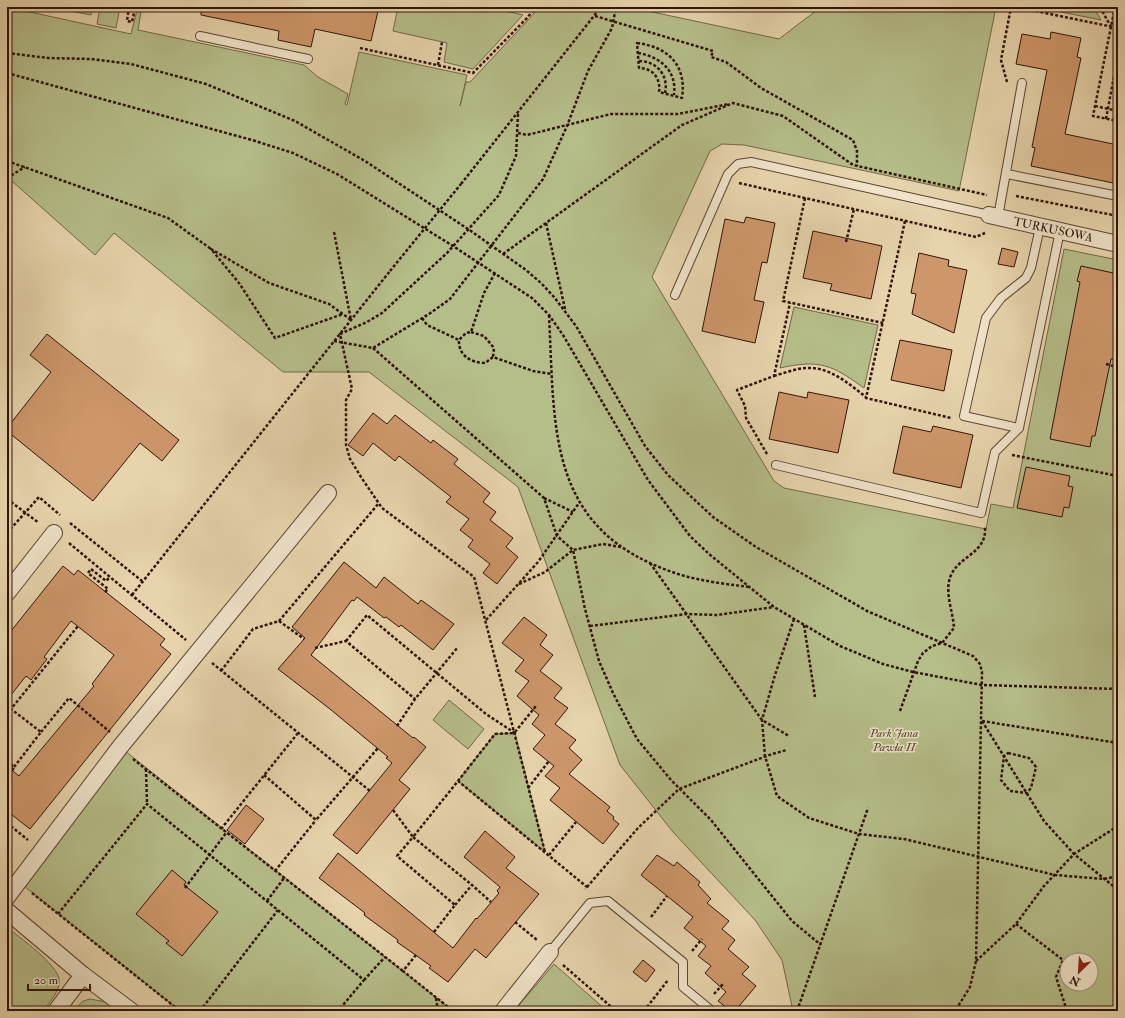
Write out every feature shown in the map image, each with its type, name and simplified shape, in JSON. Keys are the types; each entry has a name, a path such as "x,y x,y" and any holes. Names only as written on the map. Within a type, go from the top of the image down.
{"street":[{"name":"TURKUSOWA","path":"992,221 1040,227 1118,244"},
{"path":"7,897 120,747 328,493"},
{"path":"7,593 54,533"},
{"path":"7,911 83,975 131,1011"},
{"path":"503,1011 550,952"},
{"path":"56,1011 83,975"}],"lane":[{"path":"200,36 308,59"},
{"path":"675,295 728,174 738,164 751,162 992,221 1003,193 1022,83"},
{"path":"1007,174 1118,196"},
{"path":"1019,428 964,416 986,318 1000,298 1026,278 1030,268 1040,227"},
{"path":"776,465 981,513 996,452 1019,428 1060,231"},
{"path":"550,952 590,903 608,900 683,962 683,987 712,1011"}],"path":[{"path":"129,7 127,21 132,22 135,8 139,9 139,7"},
{"path":"360,48 473,73 528,17 534,8 527,7"},
{"path":"132,595 390,271 518,114 601,7"},
{"path":"373,348 450,299 543,179 588,70 612,28 616,7"},
{"path":"1011,7 1001,60 1007,82 1019,101"},
{"path":"1016,7 1118,28"},
{"path":"1100,7 1111,27"},
{"path":"1115,7 1093,116 1118,121"},
{"path":"595,16 713,51 711,57 726,62 761,88 853,140 858,151 856,166"},
{"path":"1113,16 1118,17"},
{"path":"438,65 442,42"},
{"path":"637,43 659,49 669,55 677,65 682,78 682,98 659,92 659,82 654,74 646,69 639,68 639,61 637,43"},
{"path":"7,53 48,58 131,64 206,84 295,121 331,141 468,229 536,278 566,311 645,446 668,475 695,502 733,531 790,568 867,611 973,656 980,664 982,672 976,961 970,987 955,1011"},
{"path":"638,53 657,58 668,68 674,81 674,96"},
{"path":"1106,119 1118,55"},
{"path":"639,61 649,62 660,70 666,82 665,94"},
{"path":"7,73 252,140 292,153 337,174 453,246 532,298 549,315 563,334 648,480 690,536 709,554 774,607 840,646 883,664 913,672 982,686 1118,689"},
{"path":"518,133 527,135 611,114 678,114 733,103"},
{"path":"1096,106 1118,111"},
{"path":"340,334 367,322 382,313 453,246 499,195 503,189 516,156 518,114"},
{"path":"7,160 168,218 211,249 269,283 329,304 351,320"},
{"path":"7,178 26,166"},
{"path":"728,174 738,183 976,237 992,221"},
{"path":"1003,193 1118,216"},
{"path":"805,198 783,301 883,323"},
{"path":"846,242 854,209"},
{"path":"866,398 905,221"},
{"path":"546,223 566,311"},
{"path":"334,232 351,320"},
{"path":"211,249 239,283 275,338 343,314"},
{"path":"471,332 484,294 495,273"},
{"path":"774,376 790,303"},
{"path":"549,315 558,444 567,478 579,503 600,531 623,548 650,562 678,574 750,588"},
{"path":"422,318 427,325 459,340"},
{"path":"471,332 489,340 494,348 493,357 485,363 468,359 460,350 459,340 466,333 471,332"},
{"path":"340,334 343,342 352,389 346,400 346,444 350,459 382,508 474,577 545,852"},
{"path":"334,341 373,348 544,498 573,512"},
{"path":"493,357 533,372 552,374"},
{"path":"1106,364 1114,366 1118,375"},
{"path":"776,465 746,418 745,406 737,390 774,376 806,368 817,368 845,381 866,398 955,418"},
{"path":"996,452 1118,476"},
{"path":"7,533 24,512 39,497 63,517"},
{"path":"544,498 557,536 573,550 590,626 600,661 607,680 637,739 679,789 711,820 792,921 821,945"},
{"path":"7,499 54,533 64,538 222,671 370,791"},
{"path":"222,671 253,629 279,621 379,503"},
{"path":"486,621 557,536 579,503"},
{"path":"900,710 918,660 923,653 932,646 942,643 954,628 948,596 952,573 964,559 975,552 984,540 986,529 981,513"},
{"path":"69,522 142,581"},
{"path":"518,584 545,572 573,550 603,544 623,548"},
{"path":"650,562 762,720 789,736"},
{"path":"105,592 108,589 88,573 91,569 106,581 110,577"},
{"path":"590,626 687,614 717,615 774,607"},
{"path":"315,648 346,641 367,615 486,714 514,733"},
{"path":"794,618 762,720 765,756 777,796 809,818 858,834 904,839 1055,875 1104,879 1118,876"},
{"path":"279,621 304,639"},
{"path":"804,625 815,697"},
{"path":"7,713 78,626"},
{"path":"346,641 415,700"},
{"path":"397,726 415,700 458,647"},
{"path":"12,771 69,698 110,733"},
{"path":"7,705 41,732"},
{"path":"455,905 397,856 495,734 514,733 536,706"},
{"path":"982,721 1118,743"},
{"path":"982,721 1044,821 1074,854 1118,890"},
{"path":"221,829 298,733"},
{"path":"120,747 226,833 453,1011"},
{"path":"275,870 378,748"},
{"path":"583,892 638,828 679,789 765,756 787,750"},
{"path":"1004,756 1008,753 1029,758 1036,766 1031,788 1027,793"},
{"path":"1004,756 1001,780 1010,790 1027,793"},
{"path":"528,788 550,760"},
{"path":"7,761 14,767"},
{"path":"58,914 147,804 146,769"},
{"path":"264,775 316,820"},
{"path":"458,781 587,886"},
{"path":"147,804 364,980"},
{"path":"797,1011 868,808"},
{"path":"393,810 413,837 491,902"},
{"path":"549,854 576,822"},
{"path":"7,823 29,840"},
{"path":"976,961 1016,924 1055,875 1074,854 1118,826"},
{"path":"185,888 226,833"},
{"path":"267,901 285,879 275,870"},
{"path":"19,882 180,1011"},
{"path":"434,932 472,885"},
{"path":"642,928 667,896"},
{"path":"200,1011 278,910"},
{"path":"515,922 616,1011"},
{"path":"1016,924 1063,960 1056,977 1066,1011"},
{"path":"403,972 416,955"},
{"path":"338,1011 385,957"},
{"path":"644,1011 668,980"},
{"path":"436,998 438,1011"}],"green space":[{"name":"Park Jana Pawła II","path":"7,7 131,34 137,10 141,12 138,30 304,65 318,77 348,94 345,104 347,105 359,52 467,75 460,106 466,82 470,82 539,7 629,7 779,39 821,7 996,7 959,191 744,145 722,144 710,151 652,277 774,481 784,488 986,529 991,504 1013,508 1064,249 1118,260 1118,1011 793,1011 782,960 755,920 673,832 620,765 518,487 369,372 283,372 114,233 95,255 13,182 7,180"},
{"path":"49,7 92,7 91,15"},
{"path":"100,7 120,7 116,28 97,24"},
{"path":"398,7 487,7 523,15 473,69 444,62 447,43 393,31"},
{"path":"1036,7 1093,7 1101,20"},
{"path":"794,307 878,325 864,388 843,374 825,366 806,364 780,368"},
{"path":"449,700 484,729 468,749 433,720"},
{"path":"515,733 545,852 458,781 495,734"},
{"path":"120,747 453,1011 180,1011 19,882"},
{"path":"7,927 37,951 57,973 59,979 58,988 43,1011 7,1011"},
{"path":"554,964 607,1011 514,1011"},
{"path":"90,999 106,1002 116,1011 72,1011 83,1001"}],"building":[{"path":"201,7 379,7 371,41 315,29 311,47 278,40 279,31 201,15"},
{"path":"1051,32 1081,38 1077,57 1081,58 1065,134 1118,145 1118,184 1031,166 1035,148 1032,147 1047,70 1016,64 1022,34 1050,39"},
{"path":"746,217 775,223 767,263 762,262 754,300 764,302 755,343 702,331 725,219 744,223"},
{"path":"813,231 882,246 871,299 830,290 832,284 803,278"},
{"path":"1002,248 1018,252 1014,267 998,264"},
{"path":"919,253 949,260 948,266 967,270 954,333 912,314 916,294 911,293"},
{"path":"1081,266 1118,274 1118,360 1111,359 1095,436 1092,436 1090,447 1050,439 1080,282 1077,281"},
{"path":"47,334 179,440 162,461 140,443 93,501 7,431 7,428 51,372 30,355"},
{"path":"900,340 952,350 944,391 891,380"},
{"path":"779,392 807,398 808,392 849,400 838,453 769,439"},
{"path":"373,413 387,424 395,415 431,443 433,440 458,459 454,464 490,493 483,502 496,512 490,520 513,538 506,547 518,557 497,584 483,573 490,564 468,547 473,540 460,530 469,519 446,502 451,497 399,456 395,461 373,443 363,456 348,445"},
{"path":"903,426 931,432 933,426 973,435 961,488 893,473"},
{"path":"1026,467 1070,476 1068,486 1073,487 1069,508 1064,507 1062,517 1017,508"},
{"path":"344,562 376,588 384,577 418,604 421,600 454,624 433,650 401,625 399,627 386,617 384,618 357,597 354,601 352,600 311,655 426,747 399,780 410,789 357,854 333,835 392,763 386,758 388,757 330,709 278,669 305,638 292,627"},
{"path":"63,566 74,575 78,570 165,639 160,645 171,654 30,829 7,811 7,766 19,776 94,686 92,684 114,655 71,621 44,657 47,659 31,680 26,676 7,700 7,636"},
{"path":"524,617 547,635 540,645 553,655 540,671 562,688 554,698 568,708 555,724 576,740 569,748 582,760 569,774 610,807 607,811 619,824 603,844 550,800 560,788 545,776 554,766 533,749 545,735 532,724 539,715 517,696 529,681 515,671 524,660 502,643"},
{"path":"246,805 264,819 245,844 227,830"},
{"path":"485,831 515,857 506,868 539,894 486,958 475,949 448,982 429,968 431,966 397,942 398,940 364,915 365,913 319,878 338,853 453,948 476,918 477,919 499,893 497,891 500,887 464,857"},
{"path":"657,855 674,866 677,862 700,882 698,885 711,899 707,903 729,921 722,929 735,940 728,949 749,967 742,974 756,986 735,1011 731,1011 718,1001 726,992 705,973 711,966 698,956 706,946 684,928 693,917 641,875"},
{"path":"172,870 186,882 184,885 218,912 182,956 166,943 169,941 136,914"},
{"path":"643,960 655,970 646,982 633,972"}]}
